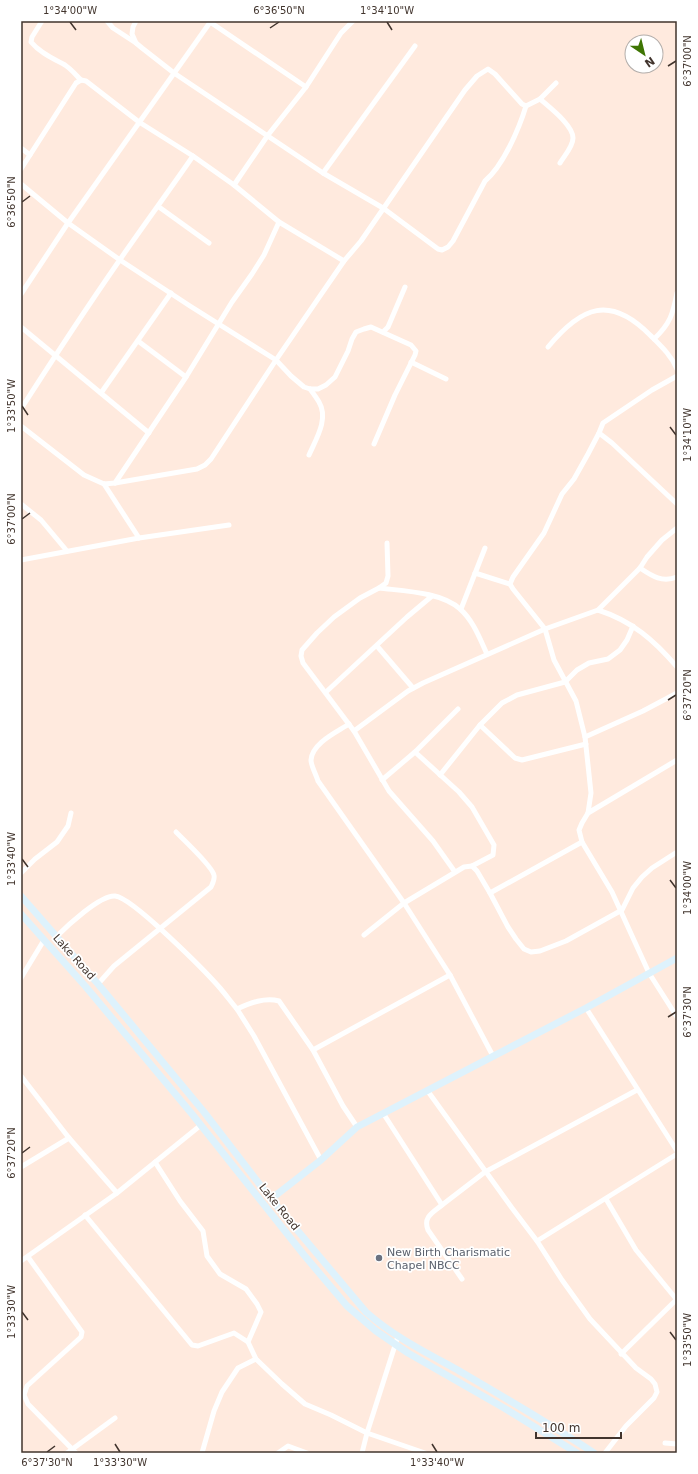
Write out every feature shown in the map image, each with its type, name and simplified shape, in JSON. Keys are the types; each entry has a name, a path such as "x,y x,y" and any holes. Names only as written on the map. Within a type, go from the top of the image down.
{"main road":[{"name":"Lake Road","path":"21,896 98,984 204,1112 272,1199 366,1312 398,1336 520,1407 594,1453"},
{"name":"Lake Road","path":"21,914 100,1004 201,1125 262,1200 304,1255 347,1306 376,1331 394,1344 510,1411 577,1453"},
{"path":"272,1199 321,1160 357,1127 586,1008 677,958"}],"street":[{"path":"42,21 32,37 34,46 66,66 81,80 86,81 139,122 193,156 234,185 279,222 344,261"},
{"path":"107,21 113,28 136,43 174,73 323,173 383,208 438,249 442,250 448,247 453,241 485,181 491,176 503,158 522,119 526,106 540,99 556,83"},
{"path":"136,21 132,34 136,43"},
{"path":"234,185 268,136 306,87 341,33 353,21"},
{"path":"21,294 68,223 211,22 306,87"},
{"path":"323,173 415,46"},
{"path":"21,426 84,475 104,484 116,484 197,469 205,465 211,460 276,360 344,261 361,241 465,90 477,76 488,69 495,74 522,104 526,106"},
{"path":"21,169 76,83 81,80"},
{"path":"540,99 568,126 572,132 573,138 570,147 560,163"},
{"path":"21,148 30,155"},
{"path":"21,409 55,355 193,156"},
{"path":"21,184 68,223 120,260 276,360 297,381 310,389 322,409 321,428 310,456"},
{"path":"159,207 209,243"},
{"path":"116,484 264,256 279,222"},
{"path":"383,332 388,327 405,287"},
{"path":"654,339 664,330 672,315 677,293"},
{"path":"101,393 171,294"},
{"path":"548,346 563,330 577,319 596,311 615,311 625,315 642,327 668,353 677,369"},
{"path":"21,327 149,433"},
{"path":"310,389 318,389 326,385 335,376 356,332 371,327 414,347 416,351 374,444"},
{"path":"138,341 186,377"},
{"path":"411,362 446,379"},
{"path":"510,584 513,577 544,533 562,494 574,479 600,433 603,423 652,390 677,376"},
{"path":"600,433 677,504"},
{"path":"104,484 139,538"},
{"path":"21,504 40,520 67,551"},
{"path":"21,560 139,538 229,525"},
{"path":"354,731 413,688 545,629 598,610 640,568 662,540 677,528"},
{"path":"387,543 388,576 386,583 360,598 334,617 302,650 301,656 303,662 354,731 382,780 400,804 433,841 455,872"},
{"path":"460,609 485,548"},
{"path":"640,568 653,576 669,580 677,577"},
{"path":"475,573 510,584 545,629 554,660 576,701 585,737 591,793 588,813 579,830 582,842 622,910 649,973 677,1017"},
{"path":"379,588 432,596 450,602 460,609 477,633 487,654"},
{"path":"326,692 407,617 432,596"},
{"path":"598,610 619,618 633,626 659,646 677,667"},
{"path":"440,775 480,725 502,703 517,695 565,682 577,670 589,663 608,659 620,650 627,640 633,626"},
{"path":"377,646 413,688"},
{"path":"585,737 643,711 677,693"},
{"path":"382,780 415,752 458,709"},
{"path":"349,724 314,750 311,760 318,781 404,903 450,975 493,1056"},
{"path":"480,725 515,758 522,760 586,744"},
{"path":"364,935 404,903 464,867 472,866 493,855 494,845 472,807 460,792 415,752"},
{"path":"588,813 677,760"},
{"path":"21,873 35,859 57,842 68,826 71,813"},
{"path":"98,984 114,966 211,887 214,881 214,874 209,866 176,832"},
{"path":"490,893 582,842"},
{"path":"472,866 478,871 516,940 524,948 531,952 540,951 566,941 622,910 633,888 642,877 652,868 677,852"},
{"path":"56,937 100,900 114,895 123,898 137,908 199,966 237,1009 254,1036 321,1160"},
{"path":"21,978 44,940"},
{"path":"313,1050 450,975"},
{"path":"237,1009 254,1002 272,999 279,1001 313,1050 343,1106 357,1127"},
{"path":"537,1241 677,1153 586,1008"},
{"path":"21,1076 69,1138 116,1193"},
{"path":"427,1090 537,1241 562,1280 590,1319 622,1354 655,1384 657,1392 654,1398 626,1426 605,1453"},
{"path":"462,1279 428,1230 425,1224 426,1219 486,1172 637,1090"},
{"path":"383,1113 442,1205"},
{"path":"21,1261 116,1193 201,1125"},
{"path":"21,1167 69,1138"},
{"path":"155,1162 180,1201 203,1231 207,1256 220,1274 246,1289 257,1304 261,1312 248,1342"},
{"path":"606,1199 636,1250 676,1300 622,1354"},
{"path":"85,1216 192,1345 198,1346 234,1333 248,1342 256,1359 305,1404 331,1415 366,1433 425,1453"},
{"path":"28,1257 82,1332 81,1337 28,1386 24,1395 28,1404 74,1451"},
{"path":"362,1453 366,1433 394,1344 398,1336"},
{"path":"202,1453 214,1410 222,1392 238,1368 256,1359"},
{"path":"67,1453 74,1451 115,1418"},
{"path":"666,1443 677,1444"},
{"path":"278,1453 288,1446 307,1453"}],"place":[{"name":"New Birth Charismatic Chapel NBCC","path":"379,1258"}]}
